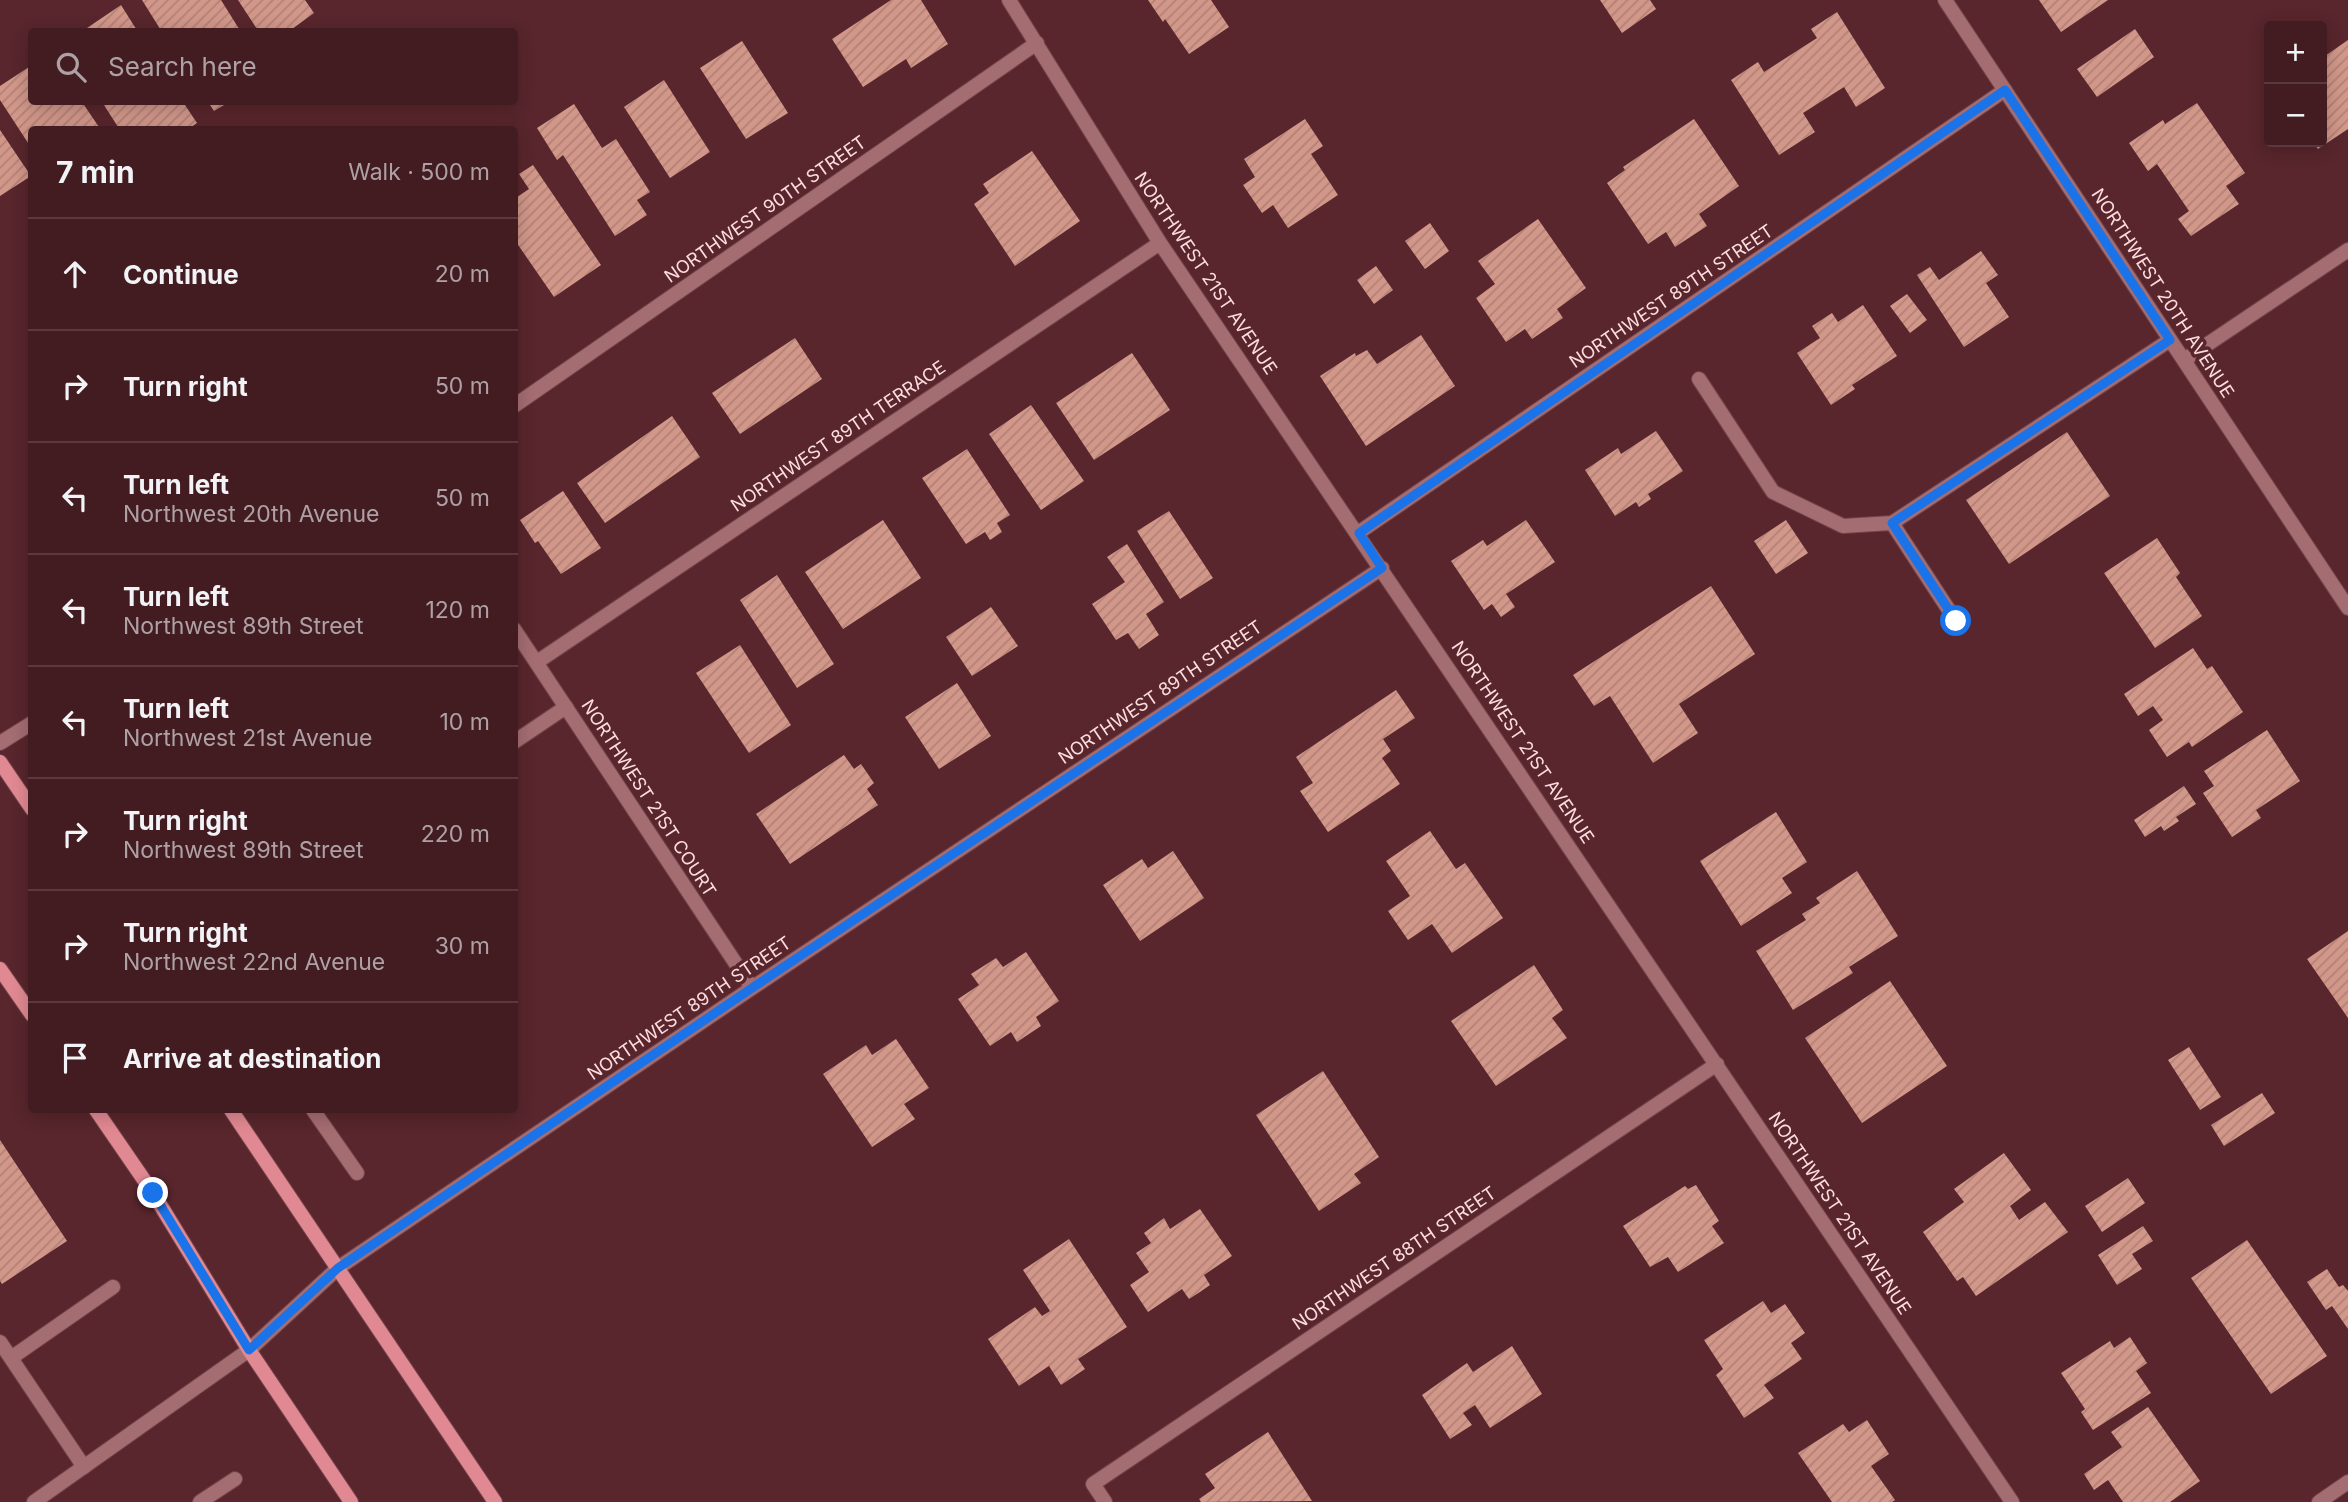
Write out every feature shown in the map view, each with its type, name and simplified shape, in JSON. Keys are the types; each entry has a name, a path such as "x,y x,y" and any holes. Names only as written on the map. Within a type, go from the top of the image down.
{"main road":[{"path":"0,762 28,803"},
{"path":"0,969 5,986 28,1011"},
{"path":"98,1113 153,1193 249,1350 351,1502"},
{"path":"233,1113 495,1502"}],"street":[{"name":"NORTHWEST 21ST AVENUE","path":"1009,0 1160,243 1359,533 2012,1502"},
{"name":"NORTHWEST 20TH AVENUE","path":"1945,0 2348,608"},
{"name":"NORTHWEST 90TH STREET","path":"518,403 1037,43"},
{"name":"NORTHWEST 89TH STREET","path":"1359,533 2005,90"},
{"name":"NORTHWEST 89TH TERRACE","path":"537,662 1160,243"},
{"path":"2184,360 2348,250"},
{"path":"1699,379 1773,492 1843,526 1892,523 2170,340"},
{"path":"1892,523 1956,621"},
{"name":"NORTHWEST 89TH STREET","path":"34,1502 50,1498 83,1468 249,1350 338,1268 1382,568"},
{"name":"NORTHWEST 21ST COURT","path":"518,635 752,988"},
{"path":"518,738 566,707"},
{"path":"0,743 28,726"},
{"name":"NORTHWEST 88TH STREET","path":"1105,1502 1093,1484 1717,1064"},
{"path":"315,1113 358,1173"},
{"path":"12,1358 113,1287"},
{"path":"0,1342 83,1468"},
{"path":"200,1502 235,1479"},
{"path":"2319,1502 2348,1482"}],"building":[{"path":"142,0 221,0 238,28 160,28"},
{"path":"238,0 305,0 314,13 293,28 256,28"},
{"path":"891,0 921,0 948,44 911,68 906,59 863,87 832,39"},
{"path":"1148,0 1211,0 1229,27 1189,54"},
{"path":"1600,0 1650,0 1656,9 1622,33"},
{"path":"2039,0 2108,0 2061,32"},
{"path":"121,5 135,28 87,28"},
{"path":"1837,12 1885,88 1856,107 1844,87 1803,113 1815,132 1779,155 1731,80 1758,62 1764,72 1817,38 1811,29"},
{"path":"2135,29 2154,57 2097,97 2077,69"},
{"path":"2348,40 2348,129 2327,143 2327,84 2327,55"},
{"path":"742,41 788,113 746,139 700,68"},
{"path":"28,68 28,105 84,105 98,126 28,126 28,143 0,100 0,86"},
{"path":"664,80 710,152 670,178 624,107"},
{"path":"2197,103 2245,173 2226,186 2239,204 2191,236 2178,219 2189,211 2157,164 2148,171 2129,143 2163,120 2165,124"},
{"path":"574,104 602,148 616,139 650,192 637,200 647,215 615,236 563,155 557,160 537,128"},
{"path":"104,105 185,105 197,123 193,126 117,126"},
{"path":"210,105 224,105 214,111"},
{"path":"1305,119 1323,146 1311,154 1338,195 1288,228 1273,205 1262,213 1243,185 1255,177 1244,159"},
{"path":"1694,119 1739,186 1699,214 1707,226 1675,247 1666,232 1648,244 1607,183 1625,170 1623,167"},
{"path":"0,130 28,172 28,178 0,196"},
{"path":"1032,151 1080,221 1015,266 974,204 989,193 983,184"},
{"path":"533,165 601,265 554,297 518,245 518,196 529,189 519,174"},
{"path":"1538,219 1586,288 1557,309 1563,318 1532,339 1525,329 1506,342 1476,298 1495,284 1478,261"},
{"path":"1430,223 1449,251 1425,269 1405,241"},
{"path":"1981,251 1998,275 1986,283 2009,317 1964,347 1917,275 1930,267 1939,280"},
{"path":"1376,266 1393,290 1374,304 1357,280"},
{"path":"1907,294 1927,320 1910,333 1890,306"},
{"path":"1863,305 1897,356 1852,385 1855,389 1831,405 1797,353 1820,338 1812,326 1832,313 1838,322"},
{"path":"1421,335 1455,386 1366,446 1320,376 1355,353 1356,356 1367,350 1377,364"},
{"path":"795,338 822,379 740,434 712,393"},
{"path":"1132,353 1170,410 1094,460 1056,403"},
{"path":"1031,405 1084,481 1041,510 989,434"},
{"path":"672,416 700,457 605,523 577,483"},
{"path":"1656,431 1683,471 1648,494 1651,499 1639,507 1636,502 1615,516 1585,470 1618,448 1621,454"},
{"path":"2067,432 2110,496 2009,564 1966,500"},
{"path":"967,449 1010,515 997,523 1002,532 990,540 985,532 966,544 922,478"},
{"path":"563,491 601,548 561,574 520,520"},
{"path":"1169,511 1213,578 1180,599 1137,531"},
{"path":"883,520 921,578 843,629 805,572"},
{"path":"1526,520 1555,562 1506,594 1515,607 1501,617 1492,604 1484,610 1451,561 1483,540 1487,546"},
{"path":"1786,520 1808,553 1776,574 1754,541"},
{"path":"2157,538 2180,573 2176,577 2202,616 2155,648 2104,573"},
{"path":"1127,544 1164,602 1146,614 1159,635 1139,649 1128,633 1116,640 1092,604 1125,582 1107,557"},
{"path":"777,575 834,664 797,688 740,600"},
{"path":"1711,586 1755,654 1679,704 1698,733 1653,763 1610,696 1594,706 1573,675"},
{"path":"991,607 1018,646 972,676 946,637"},
{"path":"740,645 791,725 749,753 696,673"},
{"path":"2193,648 2207,669 2212,666 2243,712 2192,747 2189,742 2167,757 2149,730 2163,720 2153,706 2138,716 2124,694"},
{"path":"957,683 991,736 939,769 905,717"},
{"path":"1396,690 1415,718 1383,739 1391,751 1382,758 1400,784 1328,832 1300,791 1313,783 1296,757"},
{"path":"2267,730 2300,781 2256,810 2261,818 2232,837 2203,793 2214,786 2204,771"},
{"path":"844,755 854,769 861,764 874,783 867,789 878,805 790,864 756,814"},
{"path":"2184,786 2196,804 2176,817 2179,821 2164,831 2161,826 2145,837 2134,820"},
{"path":"1776,812 1807,862 1782,878 1792,893 1741,926 1700,861"},
{"path":"1430,831 1456,869 1465,863 1503,918 1452,953 1432,924 1408,940 1388,911 1410,896 1386,861"},
{"path":"1173,851 1204,898 1140,941 1103,885 1142,859 1148,868"},
{"path":"1857,871 1898,936 1849,967 1853,973 1793,1010 1756,951 1806,920 1802,914 1820,903 1816,898"},
{"path":"2348,931 2348,1018 2307,959"},
{"path":"1026,952 1059,1001 1036,1017 1041,1026 1017,1042 1011,1032 990,1046 958,999 979,985 971,974 996,958 1003,967"},
{"path":"1534,965 1563,1010 1552,1018 1567,1038 1496,1086 1451,1021"},
{"path":"1890,981 1947,1066 1862,1123 1805,1038"},
{"path":"896,1039 929,1088 904,1104 915,1119 872,1147 823,1074 866,1045 872,1055"},
{"path":"2189,1047 2221,1097 2200,1110 2168,1060"},
{"path":"1323,1071 1379,1157 1354,1174 1361,1183 1319,1211 1256,1115"},
{"path":"2262,1093 2275,1113 2224,1146 2211,1125"},
{"path":"0,1140 67,1241 2,1284 0,1281"},
{"path":"2004,1153 2031,1190 2010,1206 2019,1220 2045,1202 2068,1232 1976,1296 1963,1277 1957,1281 1923,1232 1964,1202 1954,1189"},
{"path":"2128,1178 2145,1203 2102,1232 2085,1206"},
{"path":"1696,1185 1719,1221 1712,1226 1724,1243 1678,1272 1668,1257 1650,1267 1623,1226 1685,1186 1688,1189"},
{"path":"1200,1209 1232,1256 1204,1275 1210,1285 1200,1292 1189,1299 1182,1289 1148,1312 1130,1285 1149,1272 1136,1253 1151,1243 1144,1233 1164,1218 1170,1229"},
{"path":"2143,1226 2153,1241 2132,1254 2142,1269 2117,1285 2098,1255"},
{"path":"1069,1239 1127,1327 1078,1359 1085,1369 1061,1385 1049,1366 1019,1386 988,1339 1035,1307 1042,1316 1050,1311 1023,1270"},
{"path":"2247,1240 2327,1356 2271,1394 2191,1278"},
{"path":"2327,1269 2339,1287 2343,1285 2348,1291 2348,1329 2332,1306 2326,1310 2307,1282"},
{"path":"1763,1301 1771,1313 1785,1304 1805,1333 1791,1343 1802,1359 1764,1385 1774,1398 1744,1418 1716,1375 1723,1369 1704,1340"},
{"path":"2130,1337 2147,1363 2136,1371 2151,1393 2093,1430 2081,1412 2085,1409 2061,1373 2110,1341 2114,1348"},
{"path":"1512,1346 1542,1394 1490,1428 1475,1405 1463,1413 1472,1425 1450,1439 1422,1395 1467,1363 1473,1372"},
{"path":"2148,1407 2200,1481 2170,1502 2123,1502 2108,1480 2094,1490 2084,1474 2122,1447 2111,1432"},
{"path":"1867,1420 1889,1454 1871,1466 1895,1500 1832,1502 1798,1453 1843,1424 1849,1432"},
{"path":"1268,1432 1312,1501 1201,1502 1199,1499 1215,1488 1205,1474"}],"route":[{"path":"153,1193 249,1350 338,1268 1382,568 1359,533 2005,90 2170,340 1892,523 1956,621"}]}
